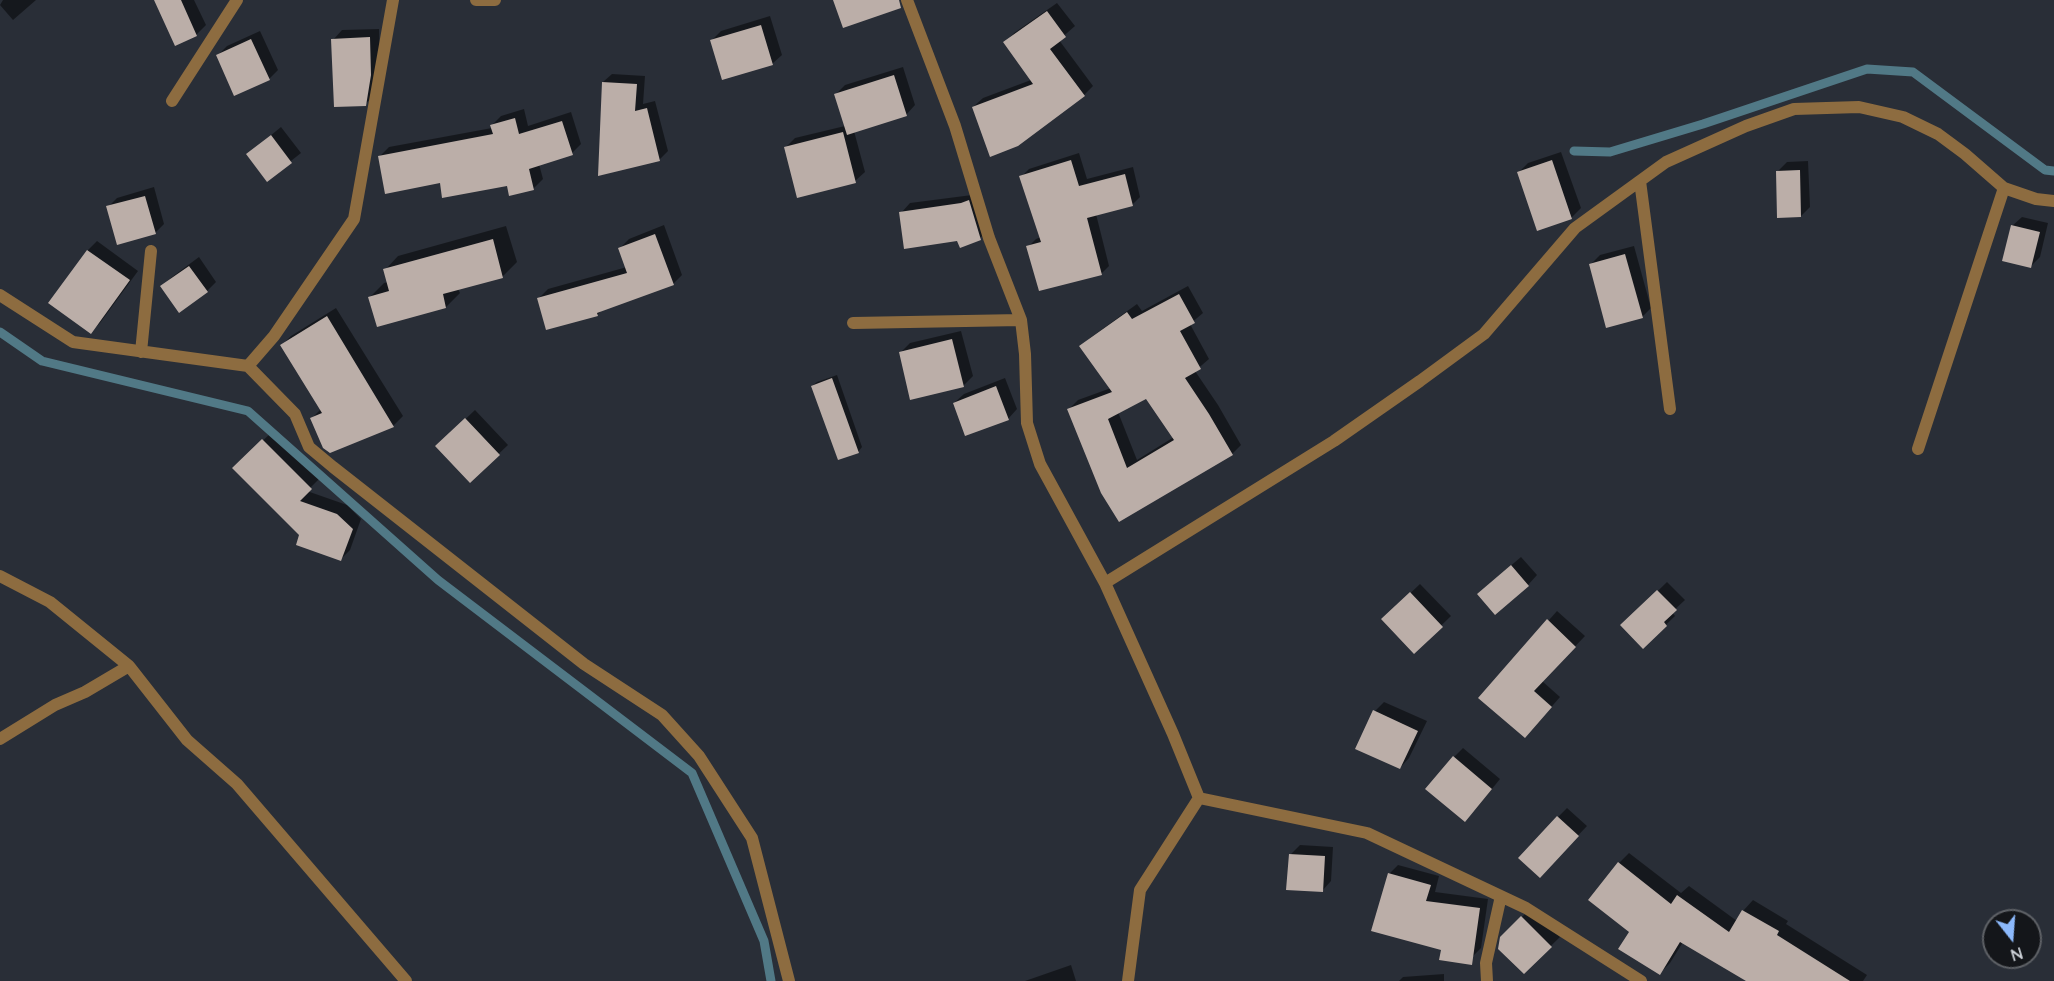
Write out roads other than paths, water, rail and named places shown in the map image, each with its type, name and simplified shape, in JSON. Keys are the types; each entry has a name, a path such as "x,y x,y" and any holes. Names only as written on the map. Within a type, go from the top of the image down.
{"street":[{"path":"172,101 237,0"},
{"path":"248,366 274,336 354,219 393,0"},
{"path":"476,0 495,0"},
{"path":"907,0 955,126 989,238 1021,320 1025,354 1027,423 1040,464 1105,583 1173,734 1199,798"},
{"path":"1105,583 1334,441 1484,334 1575,228 1666,162 1746,126 1794,109 1859,106 1903,117 1938,134 2004,188 2036,199 2054,201"},
{"path":"1640,181 1670,409"},
{"path":"1918,449 2004,188"},
{"path":"141,352 151,251"},
{"path":"0,295 73,342 248,366 295,414 309,447 584,663 662,715 699,756 752,838 789,981"},
{"path":"853,323 1021,320"},
{"path":"0,576 50,602 129,666 187,740 237,784 406,981"},
{"path":"0,739 55,705 85,692 129,666"},
{"path":"1199,798 1367,833 1527,908 1641,981"},
{"path":"1128,981 1140,890 1199,798"},
{"path":"1487,981 1486,963 1501,896"}],"waterway":[{"path":"1574,151 1610,152 1703,124 1867,69 1913,72 2045,170 2054,171"},
{"path":"0,332 42,361 248,411 438,580 692,773 764,941 771,981"}]}
